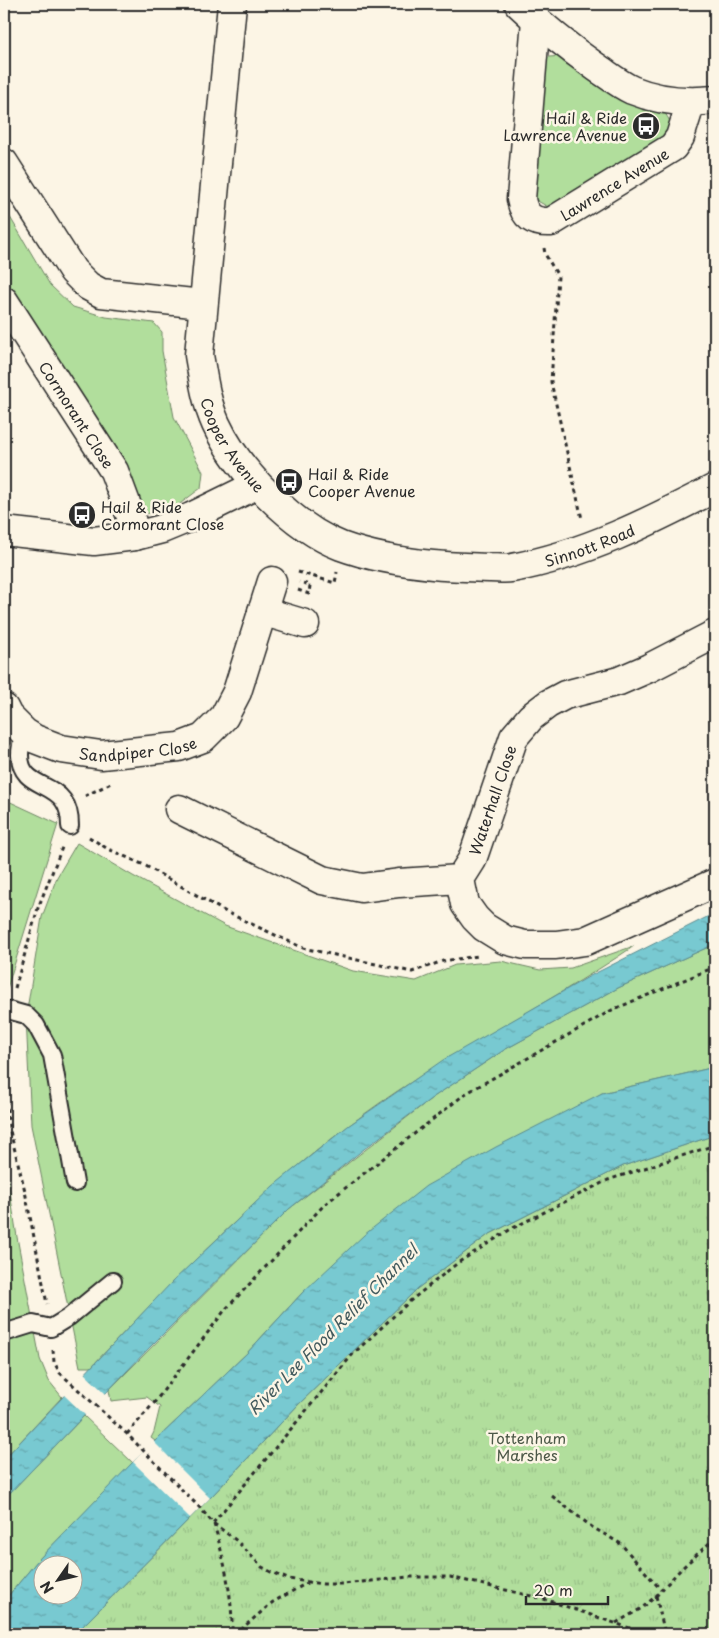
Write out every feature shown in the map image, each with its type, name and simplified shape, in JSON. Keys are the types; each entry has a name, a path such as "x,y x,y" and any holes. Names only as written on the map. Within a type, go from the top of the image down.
{"street":[{"name":"Cooper Avenue","path":"232,4 202,304 199,355 205,391 216,423 230,450 256,483 284,510 311,529 342,546 379,557 402,562 455,567"},
{"name":"Lawrence Avenue","path":"527,12 584,58 632,90 658,98 703,101 673,147 552,222 540,223 532,218 523,210 521,199 527,12"},
{"path":"4,163 74,271 88,286 101,293 202,304"},
{"name":"Cormorant Close","path":"4,301 114,471 130,514 135,536"},
{"path":"4,531 94,540 135,536 192,517 256,483"},
{"name":"Sinnott Road","path":"455,567 510,568 588,547 715,488"},
{"name":"Sandpiper Close","path":"4,708 8,716 24,732 34,739 61,749 101,755 179,747 203,738 224,717 237,692 262,611 286,577"},
{"path":"262,611 305,624"},
{"name":"Waterhall Close","path":"460,879 472,860 514,737 531,716 565,695 619,681 649,668 715,634"},
{"path":"180,809 322,880 362,888 399,883 460,879 465,904 475,918 484,927 505,940 525,945 584,941 715,883"}],"lane":[{"path":"24,732 20,755 25,772 36,782 62,798 77,830"},
{"path":"8,1010 26,1016 36,1025 52,1055 75,1183"},
{"path":"4,1333 33,1324 51,1328 69,1317 113,1281"}],"path":[{"path":"545,254 558,276 551,382 582,520"},
{"path":"286,577 335,583 342,546"},
{"path":"286,577 310,586 309,594 286,577"},
{"path":"66,804 116,780"},
{"path":"8,1010 38,908 77,830 108,849 144,865 226,912 303,948 412,972 443,961 479,956"},
{"path":"127,1434 154,1403 225,1310 325,1204 465,1094 612,1010 715,967"},
{"path":"4,1076 9,1127 26,1200 51,1328 54,1362 60,1374 127,1434 213,1523 237,1541 262,1566 288,1579 308,1583 343,1584 409,1577 450,1578 544,1599 647,1634"},
{"path":"213,1523 353,1354 410,1301 459,1262 511,1229 608,1180 715,1145"},
{"path":"552,1496 592,1527 622,1544 661,1590"},
{"path":"213,1523 224,1559 233,1634 273,1602 308,1583"},
{"path":"616,1622 642,1608 715,1538"},
{"path":"656,1596 665,1634"},
{"path":"239,1631 243,1634"}],"green space":[{"path":"563,56 665,113 671,123 673,133 559,207 548,207 536,200 531,183 541,66 549,57"},
{"path":"4,207 50,285 73,307 106,317 154,323 162,332 162,351 174,417 203,472 201,488 177,506 155,513 130,514 4,301"},
{"path":"4,799 58,824 4,998"},
{"path":"77,843 225,926 353,971 416,981 455,965 501,961 540,970 571,968 634,946 562,992 453,1056 381,1102 347,1127 279,1182 214,1242 91,1367 80,1367 31,1125 26,1016 42,917 57,877"},
{"path":"715,944 715,1067 602,1093 303,1292 247,1353 155,1441 151,1438 160,1407 147,1397 111,1401 109,1390 289,1209 432,1098 504,1050 618,988"},
{"name":"Tottenham Marshes","path":"715,1135 715,1634 75,1634 210,1498 298,1405 418,1288 488,1235 623,1166"},
{"path":"4,1153 17,1237 40,1359 49,1381 62,1397 4,1459"},
{"path":"84,1416 133,1463 42,1556 32,1556 32,1567 4,1601 4,1499"}],"water":[{"path":"715,913 715,944 618,988 504,1050 432,1098 289,1209 151,1346 4,1499 4,1459 172,1282 273,1186 348,1126 443,1060 590,976"},
{"name":"River Lee Flood Relief Channel","path":"715,1067 715,1135 623,1166 488,1235 418,1288 298,1405 210,1498 75,1634 4,1634 4,1601 32,1567 32,1606 82,1606 82,1556 42,1556 133,1462 247,1353 303,1292 364,1235 426,1186 496,1147 602,1093"}],"pier":[{"path":"84,1373 107,1395 87,1417 63,1394"},
{"path":"153,1441 210,1498 190,1518 133,1462"}],"place":[{"name":"Hail & Ride Lawrence Avenue","path":"646,126"},
{"name":"Hail & Ride Cooper Avenue","path":"289,482"},
{"name":"Hail & Ride Cormorant Close","path":"82,515"}]}
